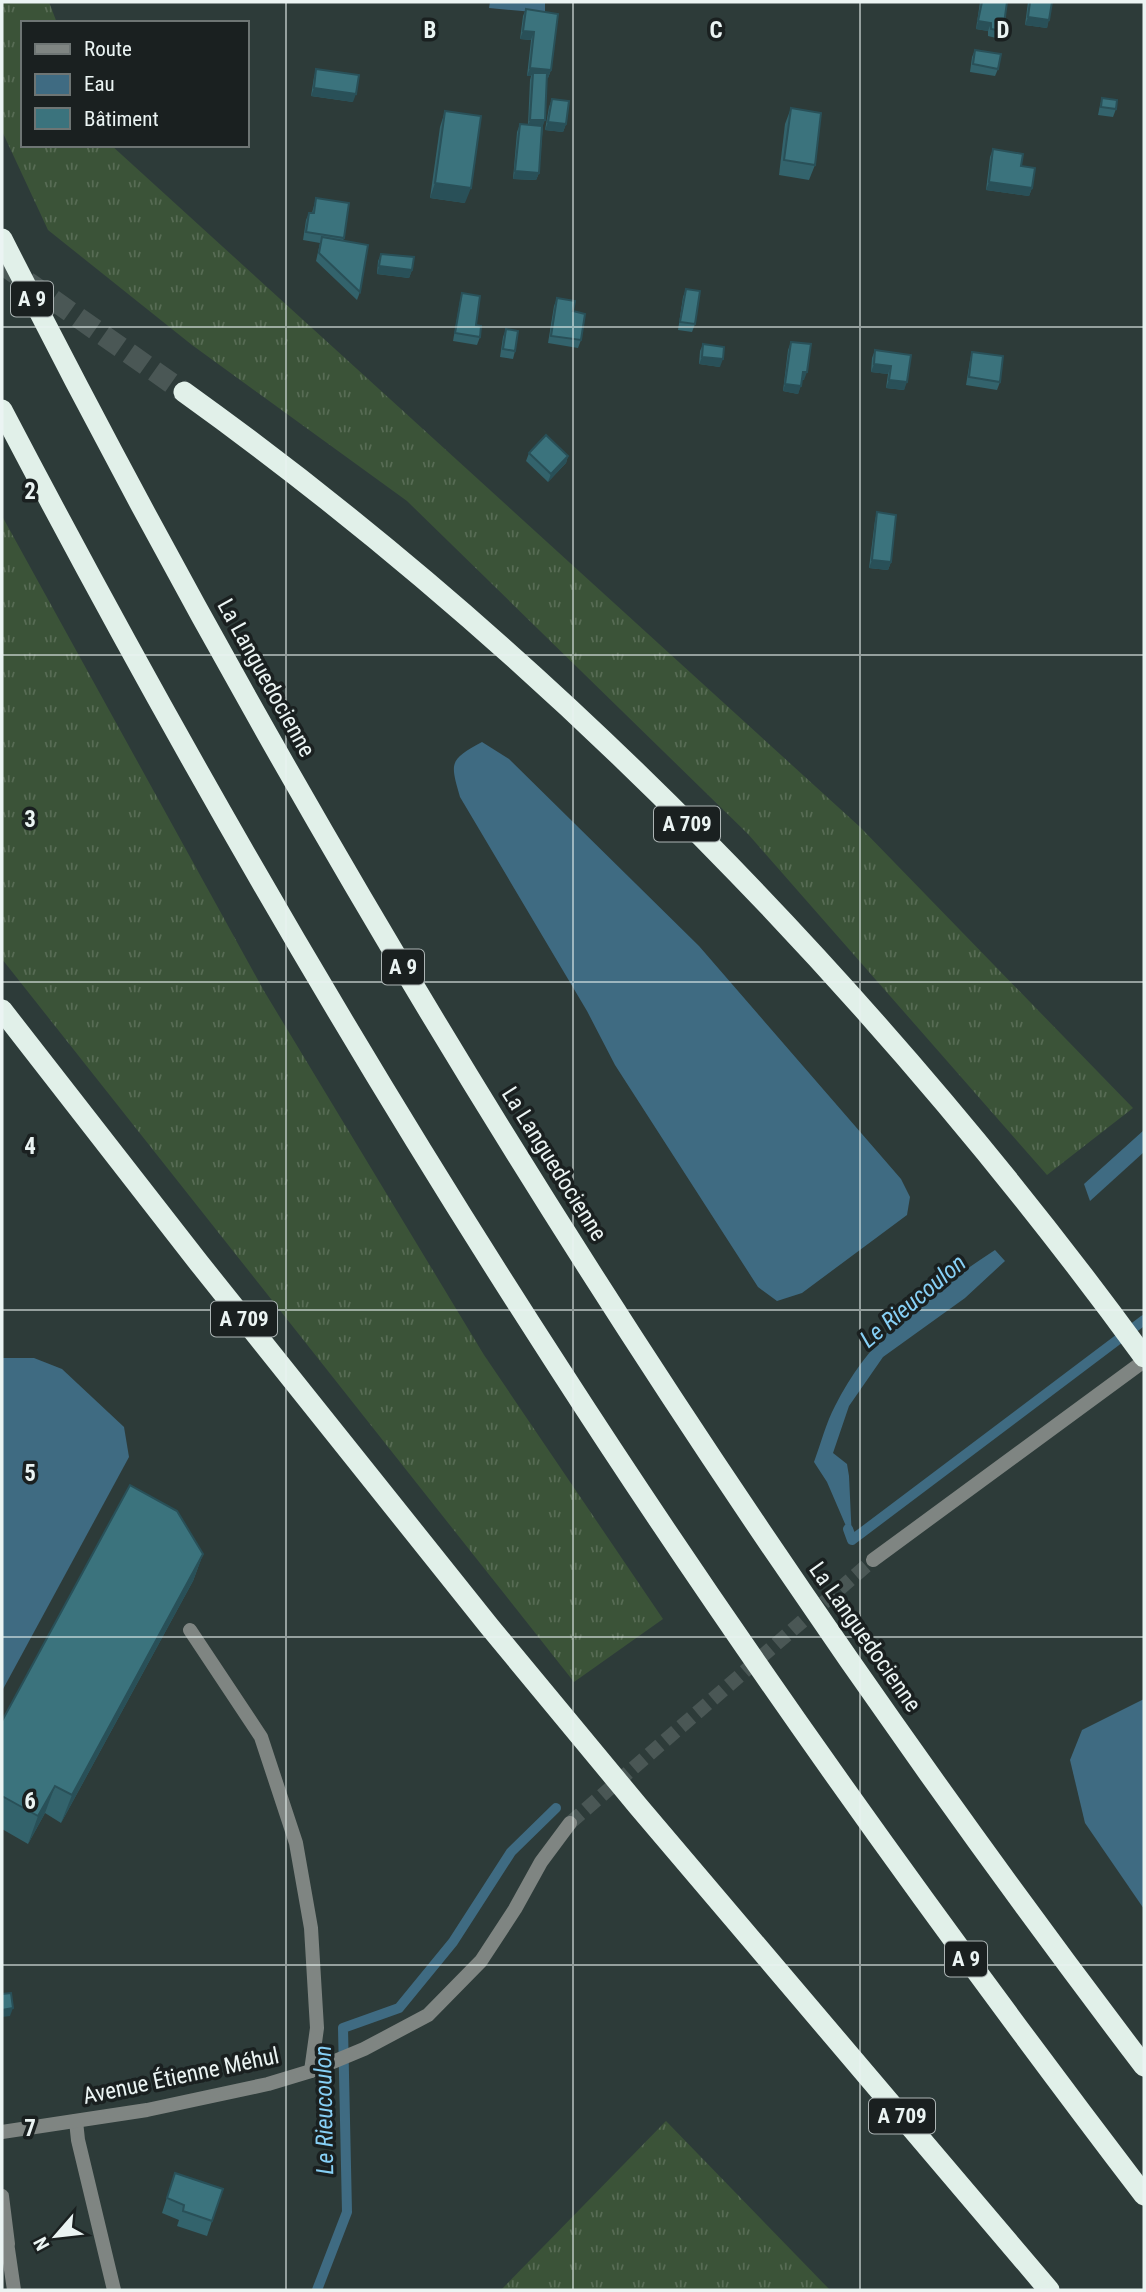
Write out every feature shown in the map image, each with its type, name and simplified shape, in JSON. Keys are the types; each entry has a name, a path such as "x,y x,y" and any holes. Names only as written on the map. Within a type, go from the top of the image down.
{"highway":[{"name":"La Languedocienne","path":"2,239 62,358 260,723 374,920 498,1125 695,1433 851,1664 970,1832 1144,2066"},
{"name":"A 709","path":"184,392 267,452 434,589 573,712 677,814 776,915 877,1025 1020,1195 1121,1325 1144,1359"},
{"name":"A 9","path":"2,410 142,672 239,842 395,1106 559,1369 708,1593 825,1762 1018,2030 1144,2195"},
{"name":"A 709","path":"2,1010 199,1263 489,1626 638,1806 1049,2290"}],"street":[{"path":"873,1560 1144,1359"},
{"path":"190,1630 261,1737 296,1843 311,1928 317,2028 311,2071"},
{"name":"Avenue Étienne Méhul","path":"2,2132 147,2110 268,2084 311,2071 364,2049 428,2015 481,1961 515,1909 541,1862 569,1823"},
{"path":"76,2121 78,2140 114,2290"},
{"path":"2,2196 5,2243 14,2290"}],"green space":[{"path":"2,2 49,2 56,21 21,21 21,147 113,147 860,827 1133,1108 1047,1175 748,834 407,501 192,345 48,230 2,131"},
{"path":"2,516 264,991 484,1355 663,1619 574,1682 2,959"},
{"path":"666,2121 830,2290 501,2290"}],"water":[{"path":"490,2 545,2 545,13 489,8"},
{"path":"482,742 509,759 699,946 901,1179 910,1197 907,1215 802,1293 777,1301 758,1287 615,1065 587,1011 460,797 455,763 463,753"},
{"path":"1144,1130 1144,1152 1090,1201 1084,1184"},
{"path":"995,1250 1005,1261 965,1298 883,1357 849,1406 833,1453 847,1464 852,1540 827,1482 814,1462 835,1406 867,1356 904,1317"},
{"path":"2,1358 34,1358 62,1369 124,1427 129,1457 2,1691"},
{"path":"1144,1699 1144,1909 1085,1823 1070,1760 1082,1730"}],"building":[{"path":"982,2 1007,2 1003,31 991,29 991,23 978,21"},
{"path":"1030,2 1052,2 1049,20 1028,17"},
{"path":"526,9 558,14 551,70 530,68 534,32 523,31"},
{"path":"975,50 1001,54 998,69 973,64"},
{"path":"316,69 359,75 356,94 314,88"},
{"path":"533,73 547,73 545,120 530,120"},
{"path":"1102,98 1117,100 1116,109 1101,107"},
{"path":"552,99 569,101 566,124 548,122"},
{"path":"791,108 821,113 815,165 784,160"},
{"path":"445,111 481,116 471,188 435,183"},
{"path":"520,124 542,126 539,173 515,171"},
{"path":"993,149 1023,154 1021,166 1035,168 1032,188 989,182"},
{"path":"316,198 349,203 344,238 306,232 309,213 314,213"},
{"path":"322,237 368,245 360,292 319,253"},
{"path":"381,254 414,257 412,270 379,266"},
{"path":"686,289 700,291 695,324 680,322"},
{"path":"462,293 480,296 476,325 481,326 480,337 455,333"},
{"path":"557,298 575,301 573,311 585,314 581,340 551,336"},
{"path":"506,329 518,331 515,351 503,349"},
{"path":"791,342 811,344 807,372 803,372 801,386 785,384"},
{"path":"703,344 724,347 723,359 702,357"},
{"path":"875,350 911,355 907,382 889,380 891,366 874,364"},
{"path":"972,352 1003,356 1000,382 969,377"},
{"path":"546,435 568,456 551,474 529,453"},
{"path":"877,512 896,515 891,562 872,560"},
{"path":"130,1485 177,1511 203,1554 72,1795 55,1786 38,1816 2,1796 2,1721"},
{"path":"11,1993 13,2008 2,2010 2,1994"},
{"path":"175,2173 223,2189 212,2221 183,2211 184,2205 167,2198"}],"waterway":[{"path":"848,1529 852,1540 1144,1320"},
{"name":"Le Rieucoulon","path":"317,2290 347,2212 343,2028 399,2008 453,1942 511,1852 556,1808"}],"tunnel":[{"path":"2,264 184,392"},
{"path":"570,1823 873,1560"}]}
